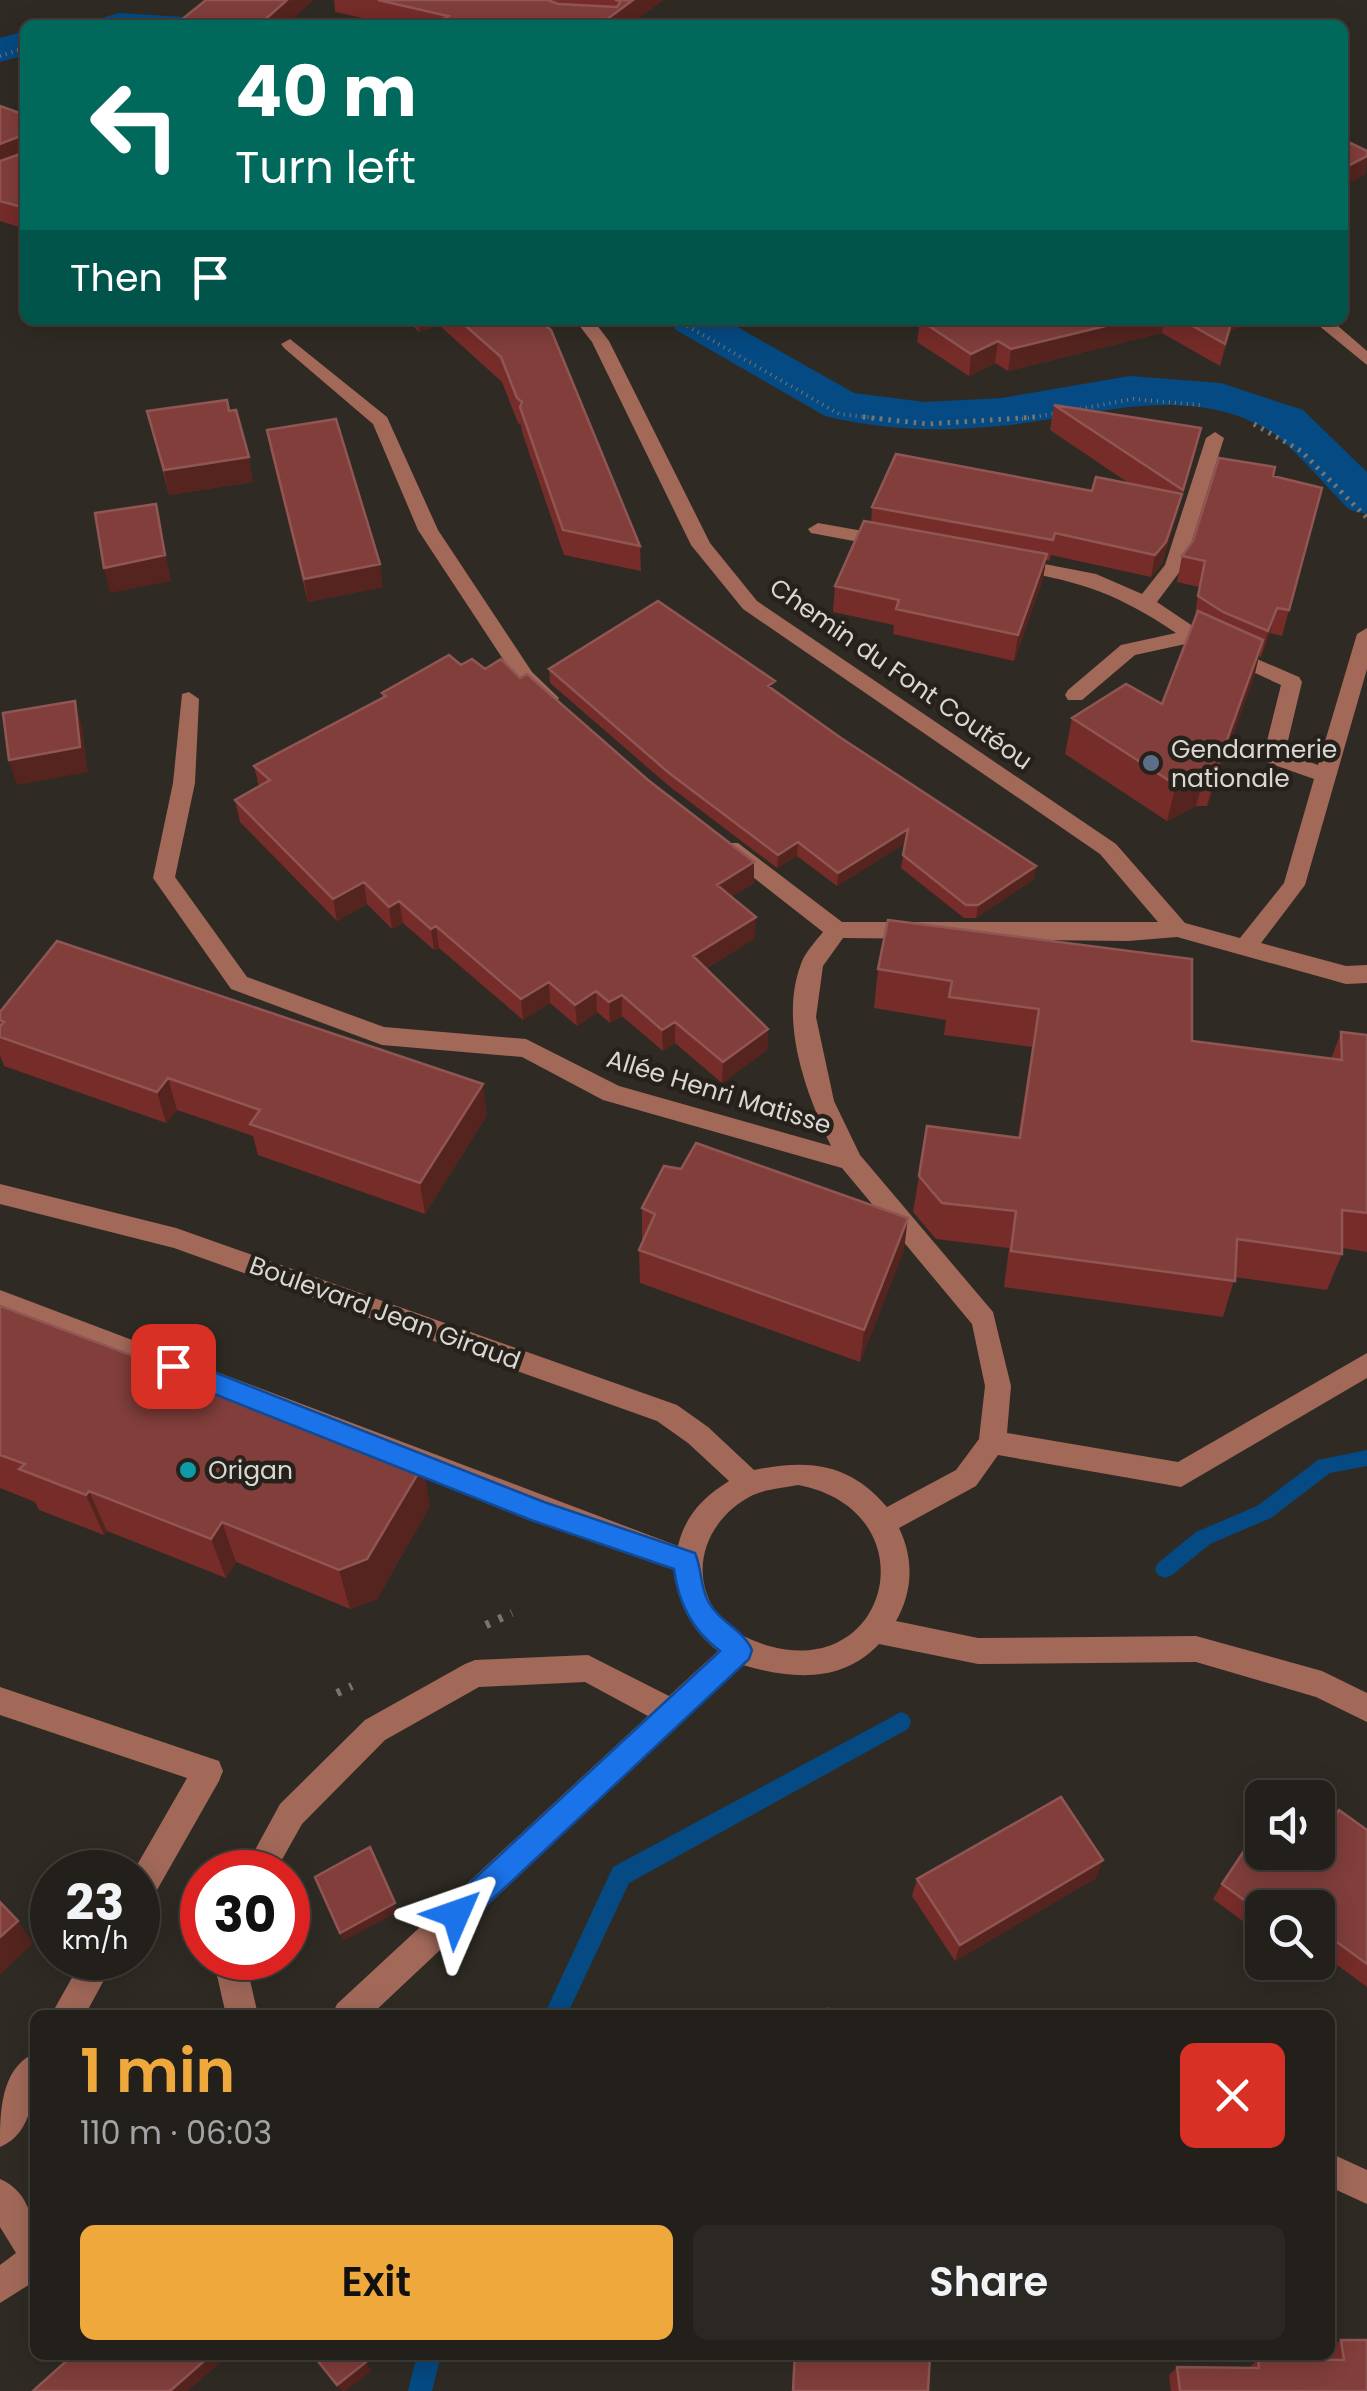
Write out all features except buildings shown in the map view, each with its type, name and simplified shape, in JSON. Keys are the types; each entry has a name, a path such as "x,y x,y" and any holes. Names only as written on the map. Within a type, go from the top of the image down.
{"street":[{"name":"Chemin du Font Coutéou","path":"588,325 600,342 701,545 750,605 1108,849 1176,929"},
{"path":"1327,325 1367,360"},
{"path":"290,344 381,421 428,530 525,677 570,716"},
{"path":"1144,602 1174,566 1215,438"},
{"path":"818,529 915,546"},
{"path":"992,560 1089,578 1144,602 1194,636 1292,682 1274,758 1328,776"},
{"path":"1247,946 1294,885 1367,634"},
{"path":"1076,695 1128,650 1194,636"},
{"name":"Allée Henri Matisse","path":"190,698 184,783 164,878 239,983 382,1036 526,1048 612,1093 850,1160"},
{"path":"718,839 836,930 1128,933 1176,929 1346,975 1367,974"},
{"path":"836,930 812,964 804,1017 822,1101 850,1160 984,1320 998,1386 992,1442 966,1478 884,1522"},
{"name":"Boulevard Jean Giraud","path":"0,1194 176,1238 667,1413 698,1435 746,1480"},
{"path":"0,1301 346,1432 540,1512 686,1561"},
{"path":"992,1442 1181,1476 1367,1364"},
{"path":"798,1473 823,1478 847,1488 884,1522 896,1549 898,1578 892,1606 876,1630 855,1648 828,1660 798,1664 767,1661 739,1650 699,1612 689,1587 686,1561 694,1528 716,1500 746,1480 798,1473"},
{"path":"876,1630 978,1651 1196,1648 1322,1685 1367,1708"},
{"path":"353,2010 739,1650"},
{"path":"271,1850 291,1814 375,1730 475,1674 588,1668 673,1714"},
{"path":"0,1701 208,1771 160,1855"},
{"path":"69,2010 87,1980"},
{"path":"235,1980 241,2010"},
{"path":"0,2130 30,2079"},
{"path":"1335,2172 1367,2187"},
{"path":"0,2196 30,2243"},
{"path":"0,2286 30,2264"}],"path":[{"path":"686,325 839,414 928,424 1017,420 1133,399 1195,403 1211,409"},
{"path":"1243,420 1274,431 1346,494 1367,518"}],"waterway":[{"path":"0,50 20,44"},
{"path":"701,325 842,406 925,416 1002,412 1130,390 1221,397 1286,420 1367,499"},
{"path":"1165,1569 1203,1538 1264,1512 1325,1466 1367,1458"},
{"path":"557,2010 621,1875 901,1722"},
{"path":"420,2391 428,2360"}],"place":[{"name":"Gendarmerie nationale","path":"1151,763"},
{"name":"Origan","path":"188,1470"}],"route":[{"path":"173,1366 540,1512 686,1561 689,1587 699,1612 739,1650 456,1914"}]}
